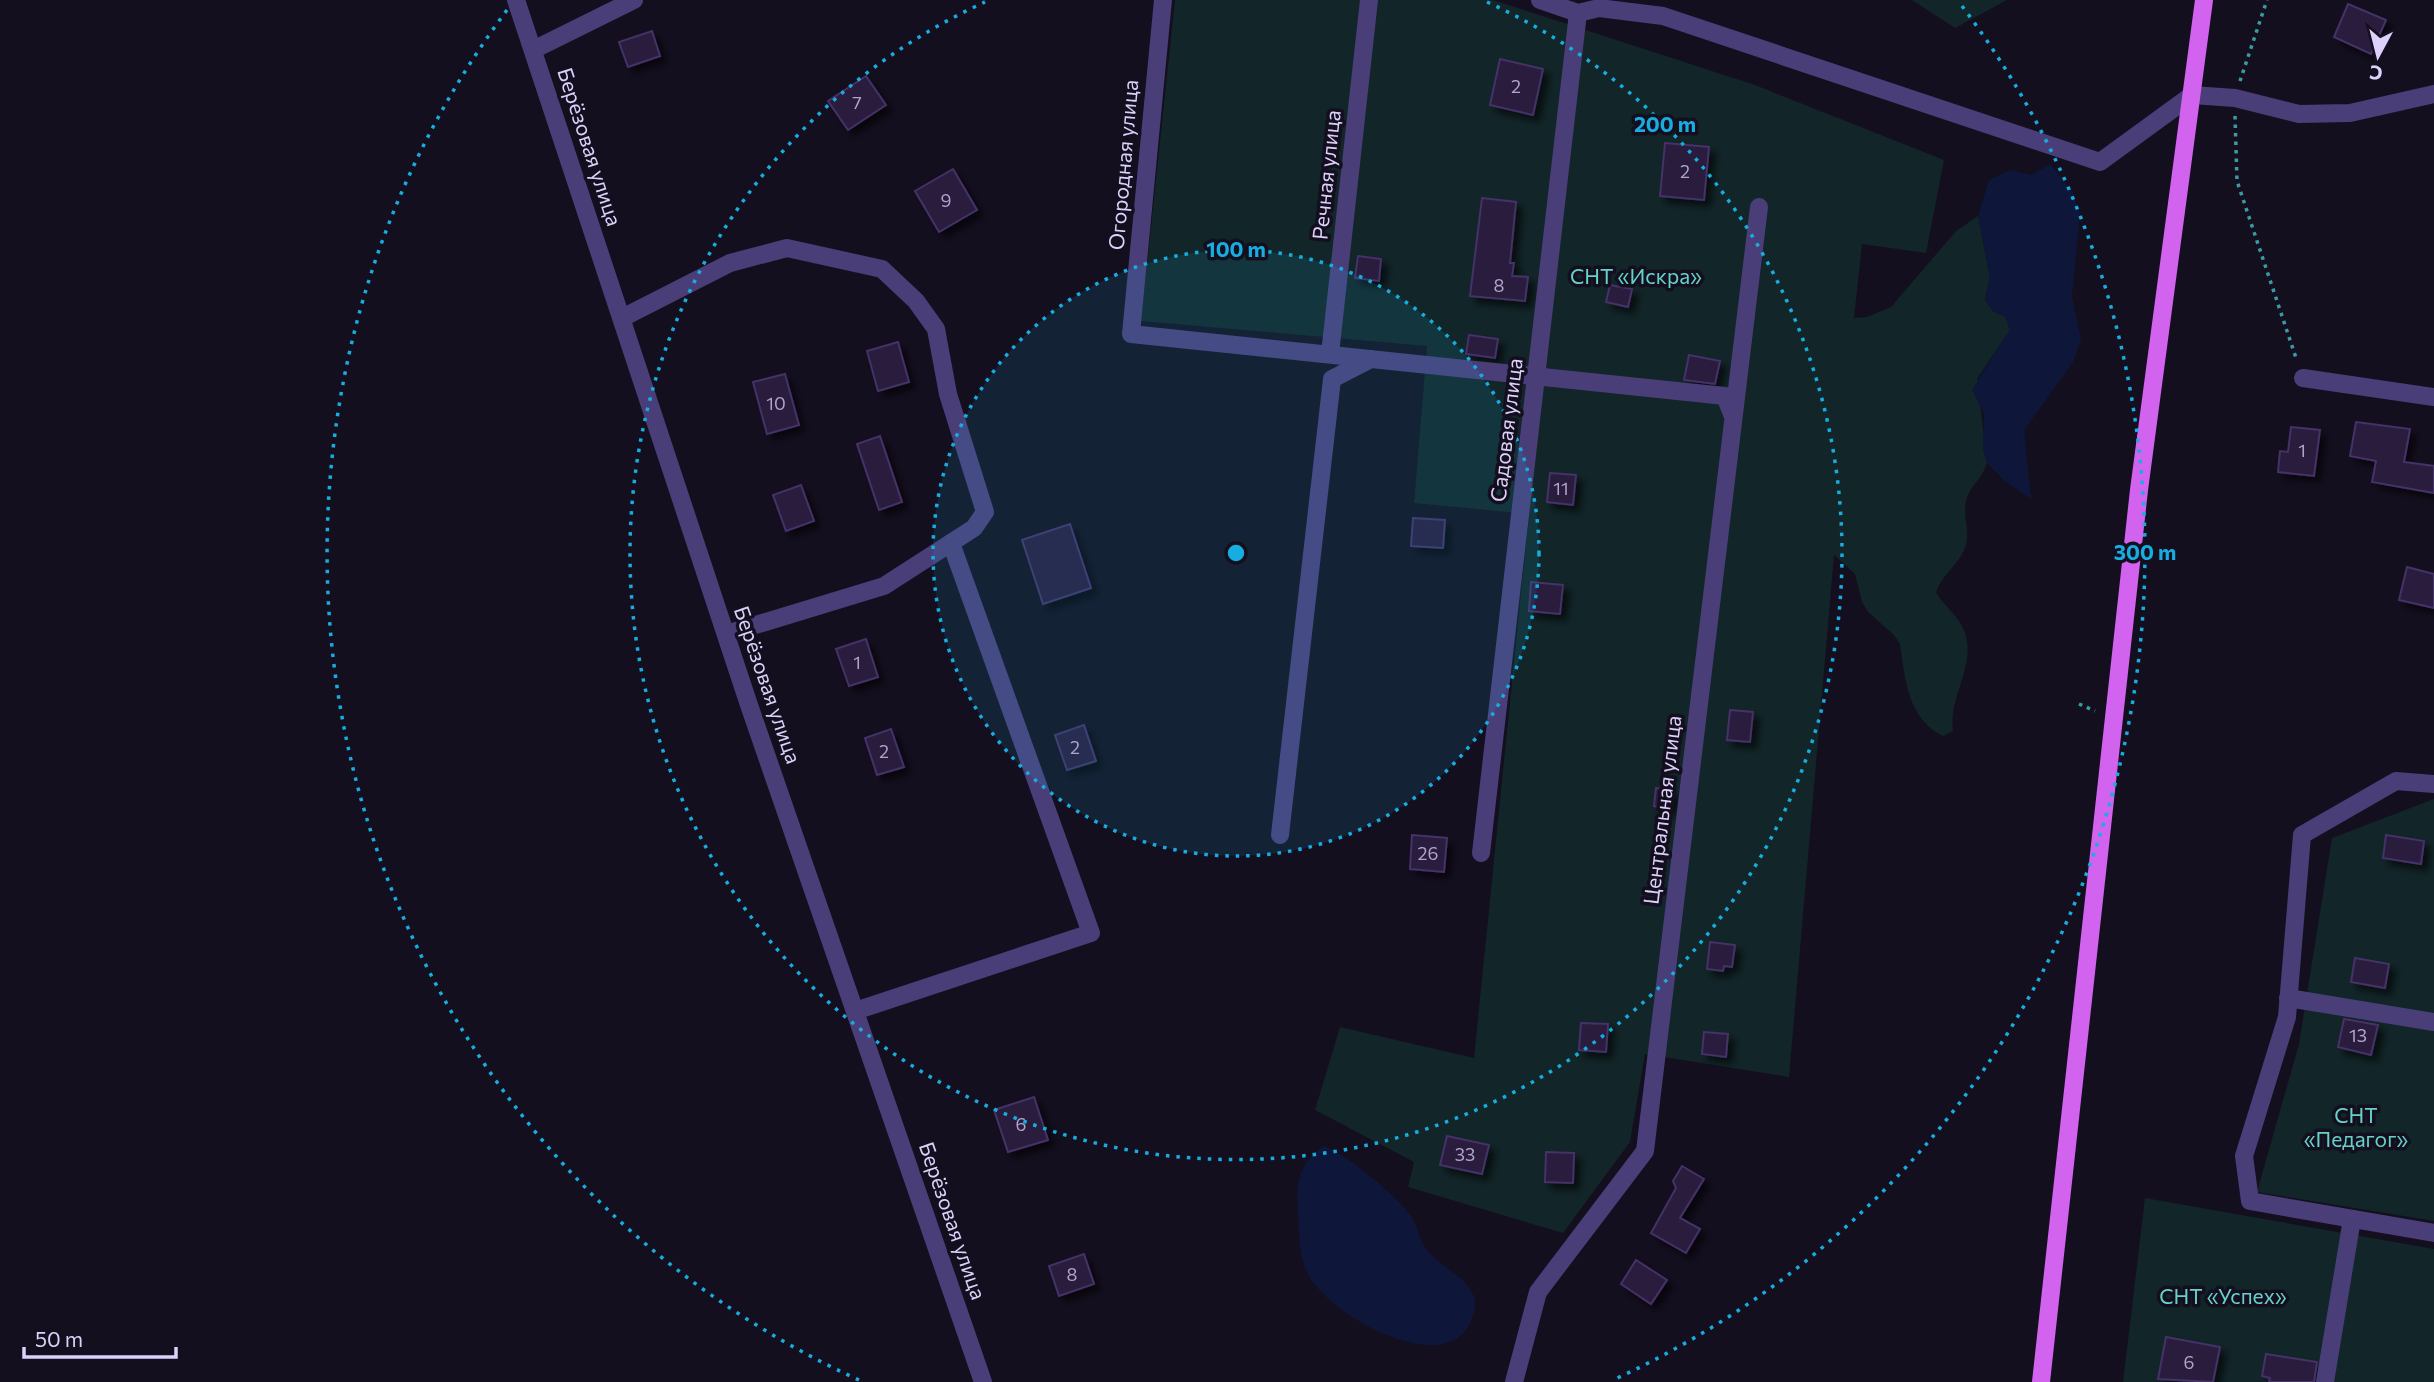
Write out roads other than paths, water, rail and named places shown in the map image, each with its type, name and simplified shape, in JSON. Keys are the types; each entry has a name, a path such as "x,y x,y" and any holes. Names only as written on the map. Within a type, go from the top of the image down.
{"main road":[{"path":"2041,1382 2139,490 2204,0"}],"street":[{"name":"Берёзовая улица","path":"516,0 726,634 983,1382"},
{"path":"533,50 634,0"},
{"name":"Огородная улица","path":"1163,0 1131,334 1330,355"},
{"name":"Речная улица","path":"1330,355 1369,0"},
{"path":"1540,0 1578,13 1599,8 1663,16 2100,162 2192,94 2235,98 2299,114 2350,113 2434,94"},
{"name":"Садовая улица","path":"1481,853 1578,13"},
{"name":"Центральная улица","path":"1514,1382 1538,1292 1645,1151 1759,206"},
{"path":"622,318 730,263 787,248 882,269 916,301 936,329 948,394 985,512 974,528 884,586 726,634"},
{"path":"1330,355 1725,396 1733,416"},
{"path":"1280,835 1332,379 1371,359"},
{"path":"2302,378 2434,397"},
{"path":"855,1011 1091,933 951,543"},
{"path":"2434,784 2396,781 2302,835 2287,1017 2244,1156 2250,1201 2434,1233"},
{"path":"2288,998 2434,1021"},
{"path":"2325,1382 2352,1219"}],"water":[{"path":"2050,164 2072,191 2080,213 2072,296 2081,340 2073,362 2024,430 2031,499 2005,481 1987,463 1983,449 1984,414 1972,390 2010,329 2005,317 1993,311 1985,300 1990,277 1978,216 1989,180 2010,170 2031,175"},
{"path":"1324,1146 1357,1166 1404,1207 1428,1252 1470,1289 1475,1307 1470,1323 1456,1339 1436,1345 1411,1343 1385,1334 1336,1305 1318,1288 1307,1272 1299,1236 1298,1184 1308,1160"}],"park label":[{"name":"СНТ «Искра»","path":"1636,277"},
{"name":"СНТ «Педагог»","path":"2356,1128"},
{"name":"СНТ «Успех»","path":"2223,1297"}]}
